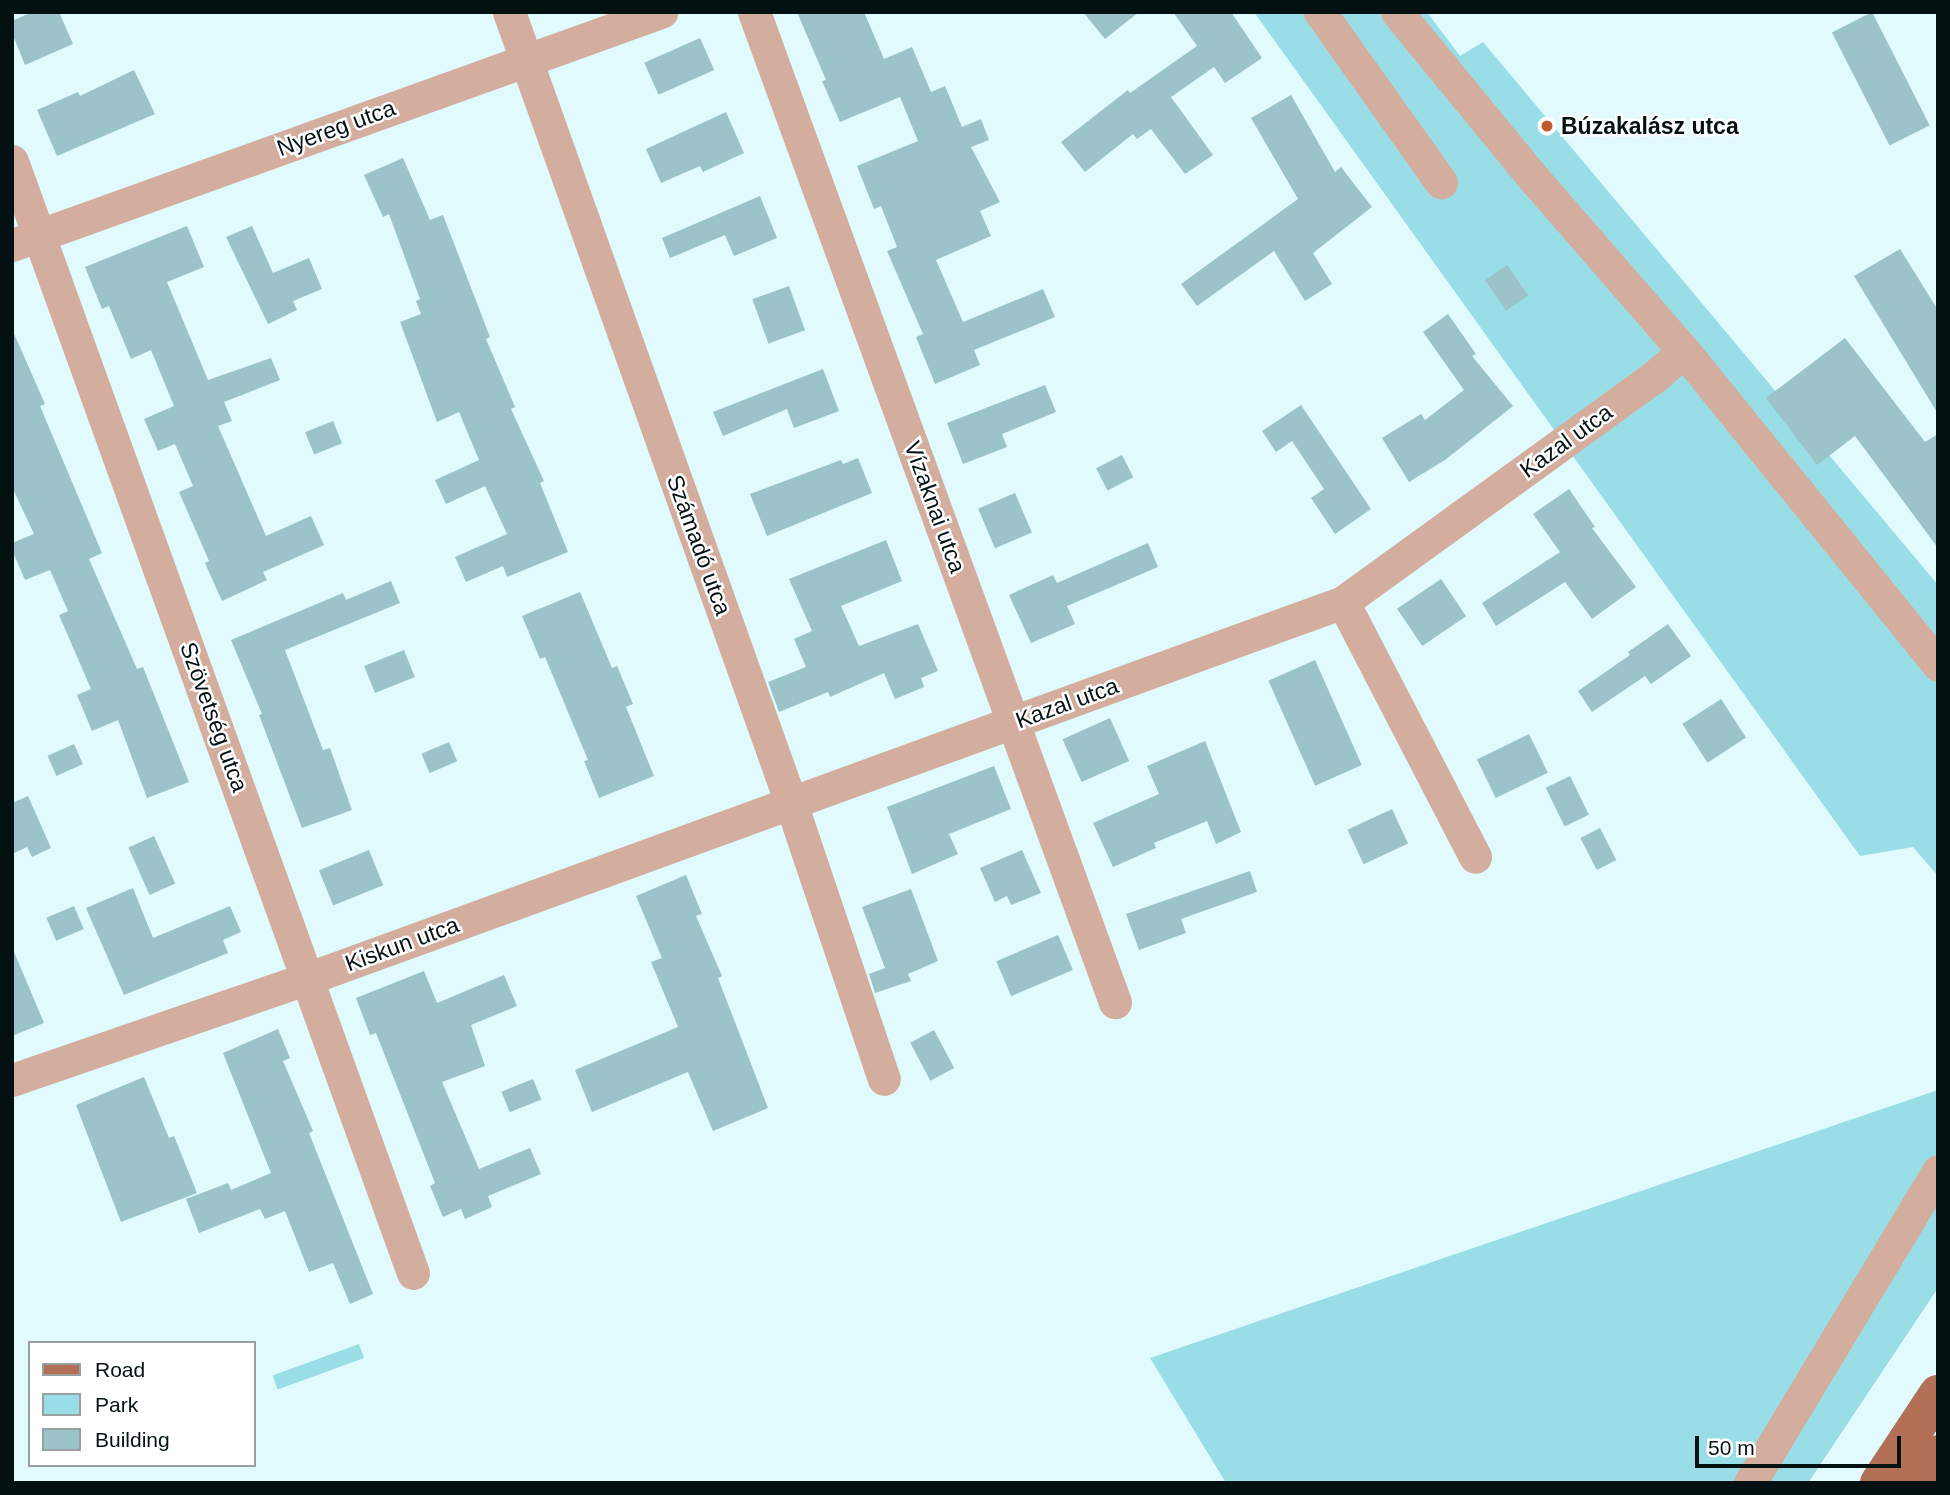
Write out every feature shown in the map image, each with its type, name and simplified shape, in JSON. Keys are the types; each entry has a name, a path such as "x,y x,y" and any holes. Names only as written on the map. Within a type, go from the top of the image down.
{"main road":[{"path":"1879,1483 1938,1394"},
{"path":"1918,1483 1938,1454"}],"street":[{"name":"Számadó utca","path":"509,12 791,803 884,1079"},
{"name":"Nyereg utca","path":"26,240 527,58 662,12"},
{"name":"Vízaknai utca","path":"754,12 1115,1002"},
{"path":"1320,12 1441,182"},
{"path":"1397,12 1536,181 1684,351 1938,665"},
{"name":"Szövetség utca","path":"12,161 26,240 309,978 413,1273"},
{"name":"Kazal utca","path":"791,803 1343,602 1653,378 1684,351"},
{"path":"1343,602 1475,858"},
{"name":"Kiskun utca","path":"12,1080 309,978 791,803"},
{"path":"1750,1483 1938,1171"}],"green space":[{"path":"1254,12 1427,12 1460,56 1483,42 1938,585 1938,876 1913,847 1860,856"},
{"path":"1938,1090 1938,1288 1808,1483 1226,1483 1150,1358"},
{"path":"359,1344 364,1358 278,1390 273,1375"}],"building":[{"path":"32,12 59,12 73,44 25,65 12,33 12,21"},
{"path":"797,12 864,12 884,59 912,47 931,92 945,86 962,127 981,119 989,140 971,147 1000,202 980,211 991,236 936,260 963,322 1043,289 1055,317 974,350 980,365 935,384 916,337 923,334 887,251 897,247 881,206 874,209 857,166 918,141 900,97 840,122 822,81 826,80"},
{"path":"1083,12 1139,12 1105,39"},
{"path":"1173,12 1231,12 1262,58 1225,83 1214,67 1171,97 1213,155 1185,174 1151,129 1137,139 1133,134 1085,172 1061,142 1128,90 1130,93 1197,46"},
{"path":"1872,12 1930,125 1890,146 1832,32"},
{"path":"700,38 714,70 659,95 644,63"},
{"path":"134,70 155,114 57,156 37,110 78,92 80,96"},
{"path":"1291,95 1335,172 1341,167 1372,207 1313,253 1332,284 1305,301 1274,251 1197,306 1181,284 1298,199 1251,118"},
{"path":"726,112 744,153 703,172 700,166 661,183 646,149"},
{"path":"403,158 430,220 443,215 490,337 486,339 515,407 511,409 544,481 540,483 568,552 507,577 503,566 466,582 455,557 507,534 485,486 446,504 435,480 479,460 459,412 437,422 400,322 421,314 416,301 420,299 389,214 383,217 364,175"},
{"path":"760,196 777,238 734,256 725,235 670,258 662,238"},
{"path":"187,226 204,267 167,282 208,380 271,358 280,380 224,402 232,421 218,426 266,536 311,516 324,545 263,572 267,580 222,601 205,563 209,561 179,492 193,486 175,444 158,451 144,419 174,406 151,350 131,359 109,306 102,309 85,267"},
{"path":"252,226 273,273 309,258 322,289 293,301 297,310 268,324 226,237"},
{"path":"1900,249 1938,310 1938,414 1854,276"},
{"path":"1507,265 1528,295 1506,311 1485,280"},
{"path":"789,286 805,330 768,344 752,299"},
{"path":"1448,314 1476,354 1472,356 1513,406 1445,460 1409,482 1382,438 1421,414 1425,420 1464,390 1423,332"},
{"path":"12,329 45,404 40,406 102,553 89,559 137,669 143,667 189,782 147,798 118,720 92,731 77,695 91,689 59,615 68,611 50,570 25,580 12,550 12,543 34,534 12,487"},
{"path":"1845,338 1925,442 1938,434 1938,548 1855,436 1817,465 1766,398"},
{"path":"823,369 839,411 794,428 787,409 723,436 713,412"},
{"path":"1045,385 1056,412 1002,434 1007,447 963,464 947,423"},
{"path":"1301,405 1371,509 1335,534 1311,498 1324,489 1292,441 1276,452 1262,431"},
{"path":"333,421 342,443 314,454 305,432"},
{"path":"1122,455 1133,477 1108,490 1096,468"},
{"path":"858,458 872,493 767,536 750,494 841,460 843,464"},
{"path":"1569,489 1595,527 1592,528 1636,587 1592,619 1565,582 1496,626 1482,603 1560,552 1533,514"},
{"path":"1015,493 1032,533 995,548 978,509"},
{"path":"886,540 902,581 841,606 859,646 918,624 938,671 921,678 924,687 895,699 884,673 830,697 828,692 779,712 768,682 806,667 794,639 812,631 789,579"},
{"path":"1148,543 1158,567 1067,606 1075,624 1031,643 1009,595 1053,575 1057,583"},
{"path":"1441,579 1466,616 1422,646 1397,609"},
{"path":"391,581 400,603 285,650 323,750 330,748 352,810 302,828 259,715 262,714 231,640 343,593 346,600"},
{"path":"580,592 612,668 617,666 633,704 626,707 654,776 599,798 584,761 588,760 545,657 540,659 522,616"},
{"path":"1668,624 1691,656 1651,684 1645,676 1592,712 1578,691 1630,655 1628,652"},
{"path":"404,650 415,677 375,693 364,666"},
{"path":"1315,660 1362,765 1315,786 1268,681"},
{"path":"1721,699 1746,738 1707,763 1682,724"},
{"path":"1110,718 1129,761 1082,782 1062,739"},
{"path":"1529,734 1548,773 1496,798 1477,759"},
{"path":"1205,741 1241,832 1216,844 1207,821 1154,843 1156,848 1113,867 1093,823 1159,794 1147,766"},
{"path":"449,742 457,761 430,773 421,754"},
{"path":"74,744 83,764 56,776 48,756"},
{"path":"994,766 1011,809 949,834 958,854 912,874 887,807"},
{"path":"1570,776 1589,815 1565,826 1546,788"},
{"path":"28,796 51,848 32,857 27,847 12,854 12,803"},
{"path":"1392,809 1408,843 1364,864 1348,830"},
{"path":"1600,828 1616,860 1597,870 1580,838"},
{"path":"154,836 175,884 150,895 128,847"},
{"path":"369,850 383,885 333,905 319,870"},
{"path":"1022,850 1041,893 1011,905 1007,896 995,902 980,868"},
{"path":"1250,871 1257,892 1181,919 1186,933 1139,950 1126,914"},
{"path":"686,875 702,914 696,916 722,976 718,978 768,1108 713,1131 688,1072 592,1112 575,1070 678,1027 651,962 662,958 636,896"},
{"path":"133,888 153,938 230,906 241,932 223,940 228,953 124,995 86,908"},
{"path":"911,889 938,961 908,974 911,981 875,993 869,974 885,968 862,907"},
{"path":"74,906 84,929 56,941 46,918"},
{"path":"1058,935 1073,970 1011,996 996,961"},
{"path":"12,947 44,1023 12,1036"},
{"path":"424,971 437,1003 504,975 517,1006 471,1025 485,1066 442,1082 479,1169 530,1148 541,1174 488,1196 492,1207 465,1219 461,1209 443,1217 430,1186 435,1183 376,1033 370,1035 356,998"},
{"path":"278,1029 290,1058 283,1061 313,1131 309,1133 373,1294 350,1304 333,1263 309,1272 285,1211 265,1219 260,1209 199,1233 186,1199 228,1183 231,1190 271,1173 223,1053"},
{"path":"934,1030 954,1068 930,1081 910,1043"},
{"path":"144,1077 169,1138 174,1136 197,1193 121,1222 76,1105"},
{"path":"533,1079 541,1099 510,1112 501,1092"}],"place":[{"name":"Búzakalász utca","path":"1547,126"}]}
